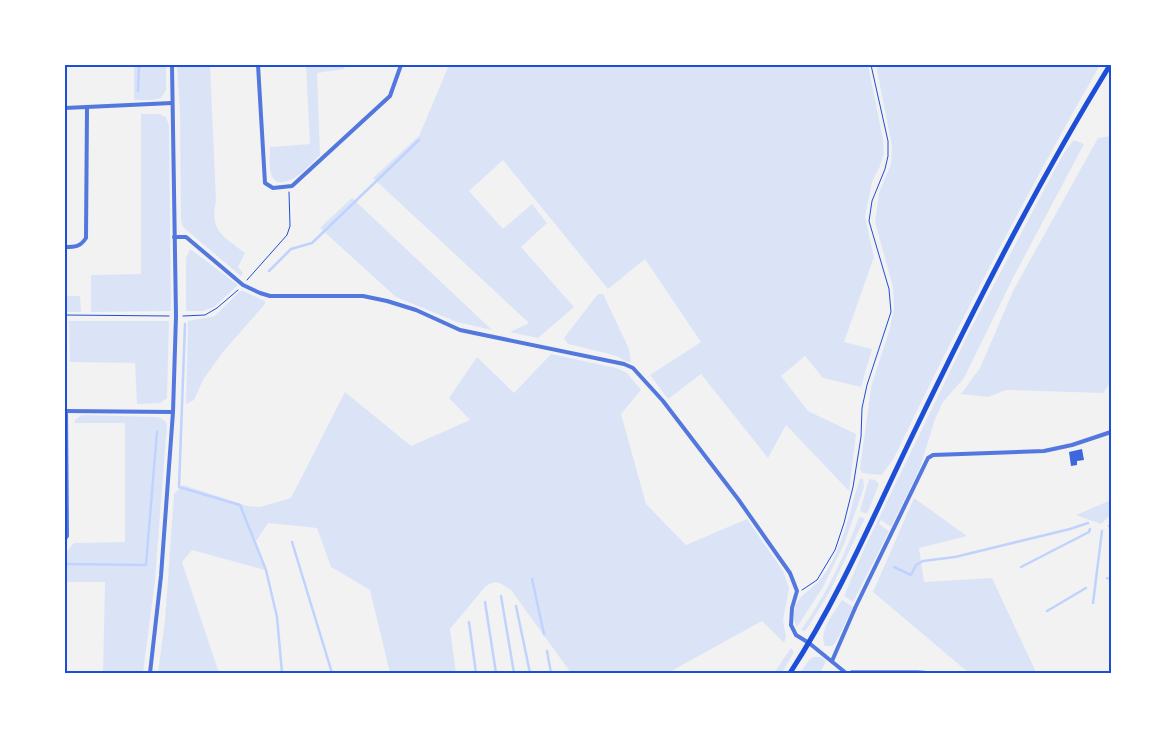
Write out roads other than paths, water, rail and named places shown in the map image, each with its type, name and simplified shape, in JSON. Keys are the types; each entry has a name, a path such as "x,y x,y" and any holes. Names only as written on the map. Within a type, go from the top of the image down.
{"main road":[{"path":"790,673 809,643 838,589 988,282 1069,132 1110,65"}],"street":[{"path":"150,673 161,576 174,412 176,316 172,65"},
{"path":"258,65 265,183 273,188 292,186 390,96 401,65"},
{"path":"65,108 172,103"},
{"path":"65,246 76,247 86,238 87,108"},
{"path":"174,237 186,237 243,285 270,296 347,295 386,300 416,310 460,330 624,364 633,368 662,401 738,499 790,573 797,591 792,608 791,625 796,635 845,672"},
{"path":"65,539 67,536 66,411 174,412"},
{"path":"832,661 856,606 928,458 933,455 1044,452 1111,432"}],"waterway":[{"path":"138,91 139,65"},
{"path":"269,271 291,249 312,243 419,140"},
{"path":"185,324 179,487 240,505 266,570 277,617 282,673"},
{"path":"65,564 146,565 157,432"},
{"path":"894,567 911,575 916,565 923,561 955,557 1088,523"},
{"path":"1021,567 1089,532 1090,529"},
{"path":"1093,603 1102,531"},
{"path":"292,542 332,673"},
{"path":"1107,578 1111,580"},
{"path":"532,579 544,634"},
{"path":"1047,611 1086,588"},
{"path":"501,596 514,673"},
{"path":"485,602 496,673"},
{"path":"516,606 530,673"},
{"path":"469,622 476,673"},
{"path":"547,651 551,673"}]}
